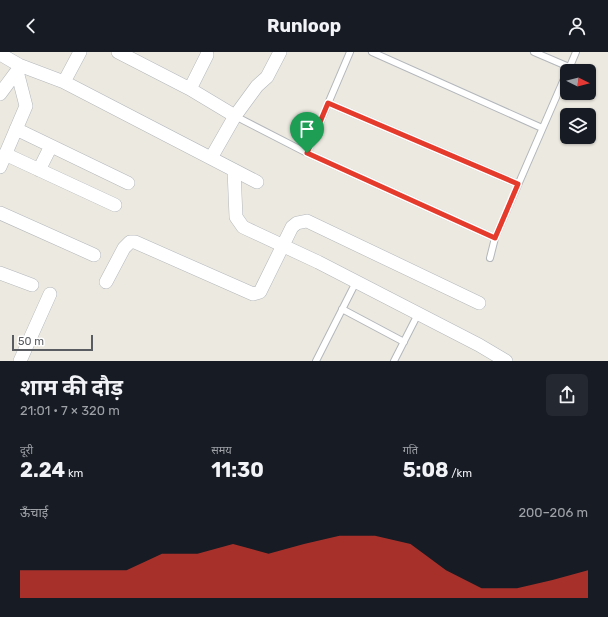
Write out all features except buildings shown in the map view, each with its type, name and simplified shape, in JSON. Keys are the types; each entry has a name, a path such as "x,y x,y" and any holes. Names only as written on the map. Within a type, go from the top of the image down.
{"street":[{"path":"64,82 80,52"},
{"path":"118,52 190,89 235,116"},
{"path":"211,158 235,116 257,86 267,78 280,52"},
{"path":"0,54 18,68 64,82 257,182"},
{"path":"190,89 207,55"},
{"path":"0,94 18,68"},
{"path":"0,167 26,106 18,68"},
{"path":"16,129 128,182"},
{"path":"39,170 51,146"},
{"path":"5,154 115,205"},
{"path":"234,170 236,217 243,228 356,282 479,345 506,361"},
{"path":"0,213 94,255"},
{"path":"106,282 124,248 130,242 135,242 253,294 258,294 292,227 298,222 307,221 479,303"},
{"path":"0,273 32,285"},
{"path":"20,361 50,294"}],"lane":[{"path":"307,153 350,52"},
{"path":"372,52 542,128"},
{"path":"534,52 560,66"},
{"path":"571,64 576,52"},
{"path":"490,258 495,238 560,88"},
{"path":"328,103 518,184"},
{"path":"235,116 307,153 495,238"},
{"path":"316,361 356,282"},
{"path":"342,309 404,342"},
{"path":"394,361 418,314"}],"route":[{"path":"328,103 518,184 495,238 307,153 328,103"}]}
